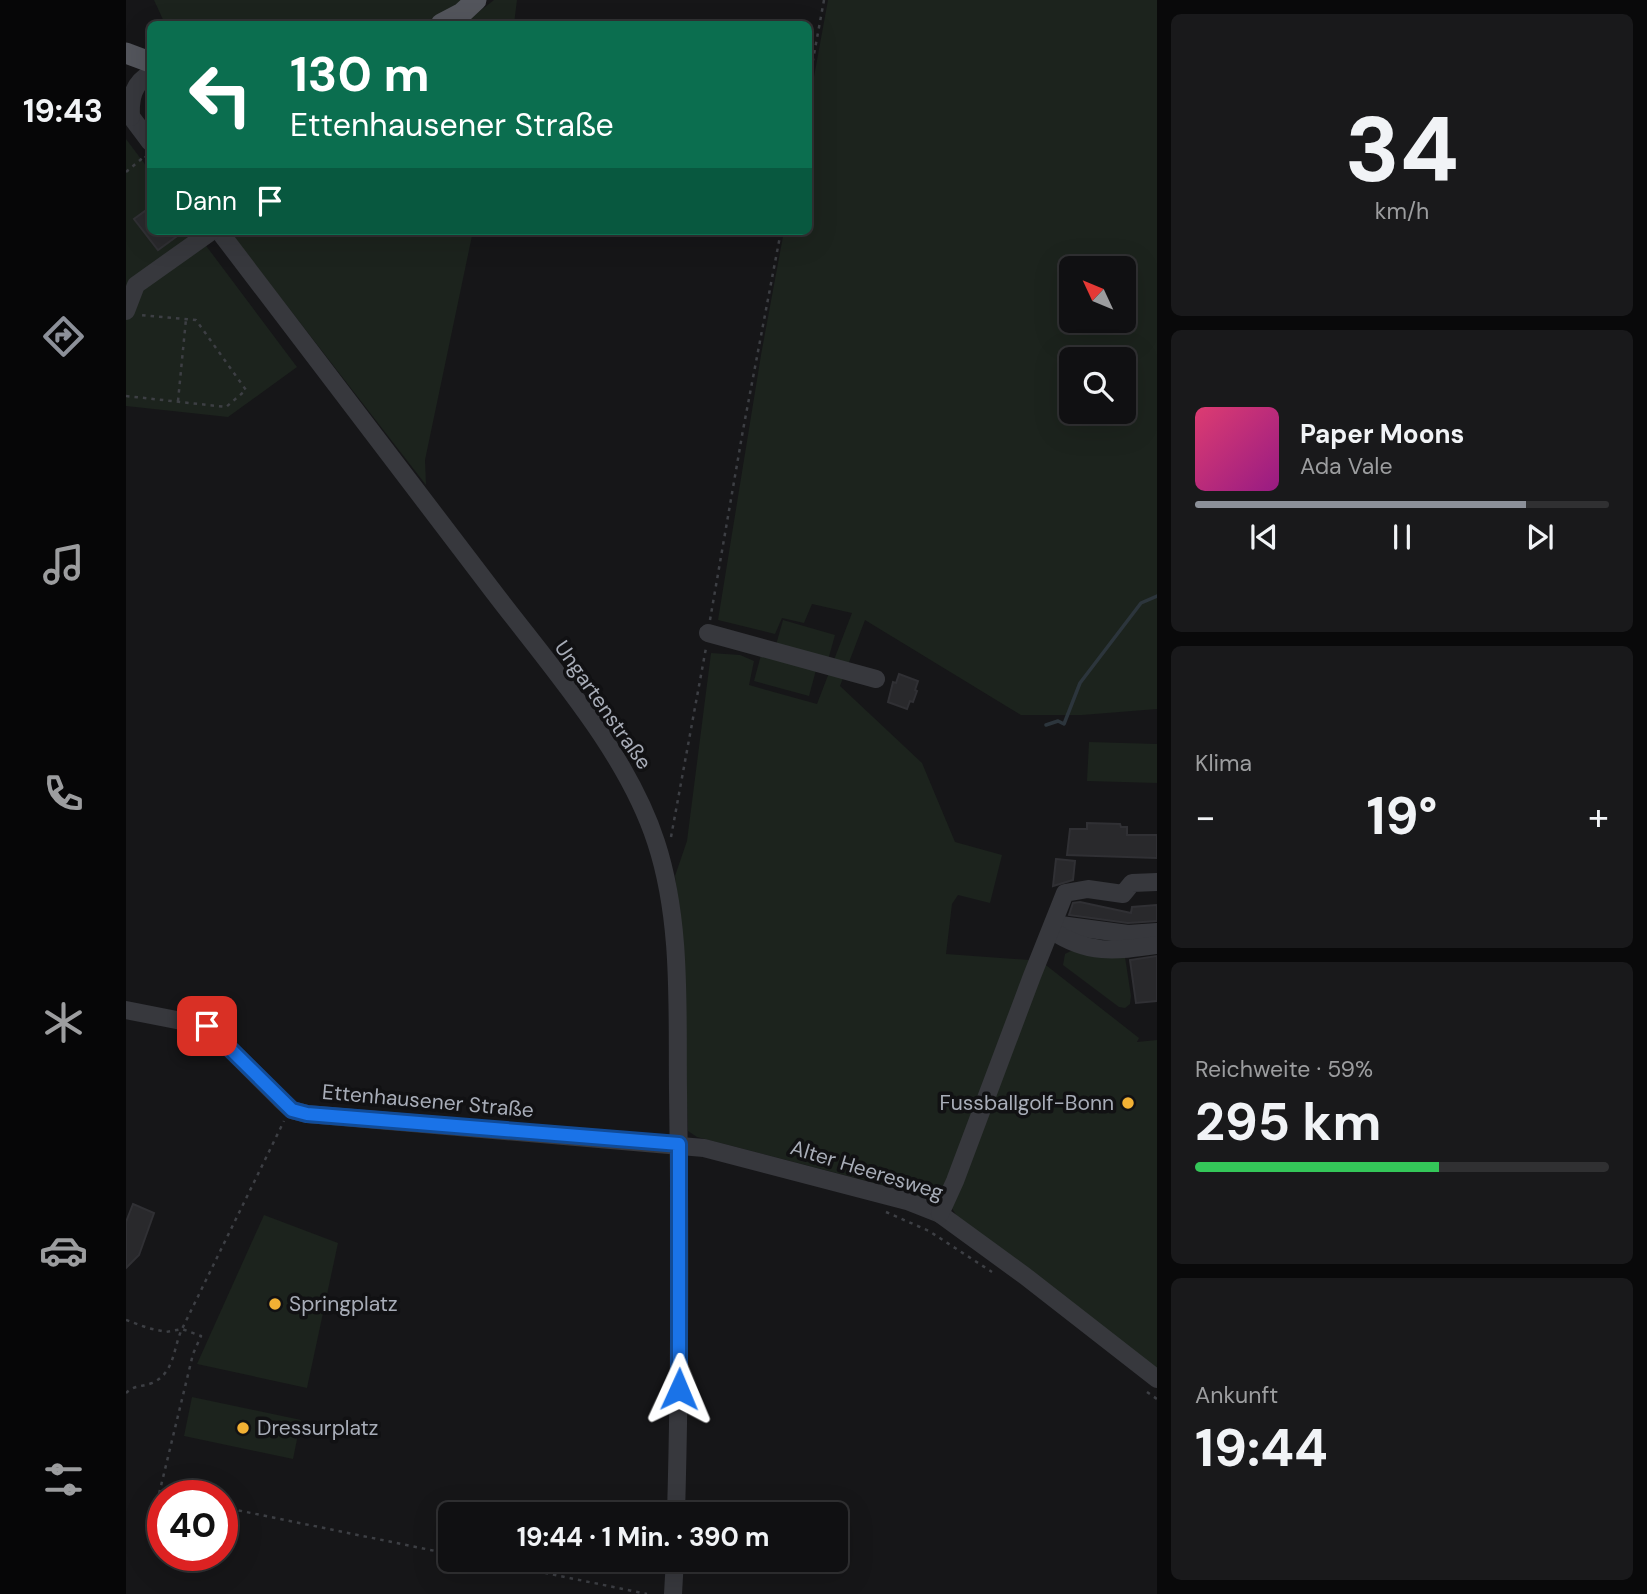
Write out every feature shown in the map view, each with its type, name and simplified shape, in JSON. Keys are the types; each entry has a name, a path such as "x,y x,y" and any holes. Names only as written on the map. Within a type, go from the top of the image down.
{"main road":[{"path":"447,21 462,13 476,0"},
{"path":"126,52 147,61"}],"street":[{"path":"147,76 135,89 129,114 147,147"},
{"path":"132,313 136,285 206,235"},
{"name":"Ungartenstraße","path":"222,235 575,700 631,784 656,839 674,928 681,1318 676,1502"},
{"path":"708,633 876,679"},
{"path":"940,1213 955,1181 1065,893 1088,889 1123,894 1132,883 1157,882"},
{"path":"1052,927 1128,934 1157,932"},
{"path":"1052,927 1081,946 1122,950 1157,945"},
{"name":"Ettenhausener Straße","path":"126,1010 207,1026 292,1110 307,1114 679,1144"},
{"name":"Alter Heeresweg","path":"679,1144 766,1163 906,1201 940,1213 1025,1276 1152,1385"},
{"path":"673,1594 674,1572"}],"path":[{"path":"812,65 824,0"},
{"path":"126,172 147,150"},
{"path":"669,844 780,235"},
{"path":"126,396 226,407 246,390 196,320 132,313"},
{"path":"178,401 186,319"},
{"path":"126,1394 131,1387 151,1383 164,1376 173,1362 182,1329 282,1124 292,1110"},
{"path":"877,1209 929,1231 994,1274"},
{"path":"126,1320 166,1332 182,1329 201,1336 193,1354 162,1480"},
{"path":"1152,1385 1157,1399"},
{"path":"238,1510 438,1551"},
{"path":"541,1572 647,1594"}],"shaded area":[{"path":"154,0 463,0 434,21 164,21"},
{"path":"494,0 517,0 514,21 467,21"},
{"path":"828,0 1157,0 1157,709 1082,715 1021,715 865,620 840,686 922,763 955,842 1002,855 990,903 958,895 952,904 946,954 1030,960 945,1190 925,1200 910,1192 697,1137 688,1131 681,924 675,876 687,841 711,653 740,655 754,661 749,685 817,704 852,613 812,604 804,623 782,618 775,634 718,620 783,235 812,235 812,88"},
{"path":"126,139 147,167 147,235 198,235 297,367 228,417 126,406"},
{"path":"232,235 472,235 425,460 426,485"},
{"path":"783,620 835,635 828,660 776,645"},
{"path":"761,655 816,670 809,696 754,681"},
{"path":"1089,742 1157,744 1157,783 1087,781"},
{"path":"1071,951 1125,957 1130,1004 1125,1008 1119,1007 1063,965 1065,954"},
{"path":"1042,962 1139,1038 1137,1042 1157,1040 1157,1375 960,1221 951,1207"},
{"name":"Springplatz","path":"264,1215 338,1243 307,1388 197,1364"},
{"name":"Dressurplatz","path":"192,1397 301,1420 293,1459 184,1436"}],"building":[{"path":"145,211 147,235 179,235 158,250 134,219"},
{"path":"899,674 918,681 913,702 910,701 907,709 888,702 893,682 896,683"},
{"path":"1087,823 1120,824 1121,827 1127,827 1127,835 1157,835 1157,858 1067,855 1070,829 1087,829"},
{"path":"1056,859 1075,861 1073,880 1053,886"},
{"path":"1080,902 1131,913 1132,907 1157,905 1157,921 1128,923 1069,915 1073,903"},
{"path":"1157,956 1157,1001 1136,1003 1130,960"},
{"path":"133,1204 154,1213 139,1255 126,1268 126,1222"}],"waterway":[{"path":"1046,725 1058,721 1064,724 1080,683 1141,603 1157,596"}],"place":[{"name":"Fussballgolf-Bonn","path":"1128,1103"},
{"name":"Springplatz","path":"275,1304"},
{"name":"Dressurplatz","path":"243,1428"}],"route":[{"path":"207,1026 292,1110 307,1114 679,1144 679,1389"}]}
